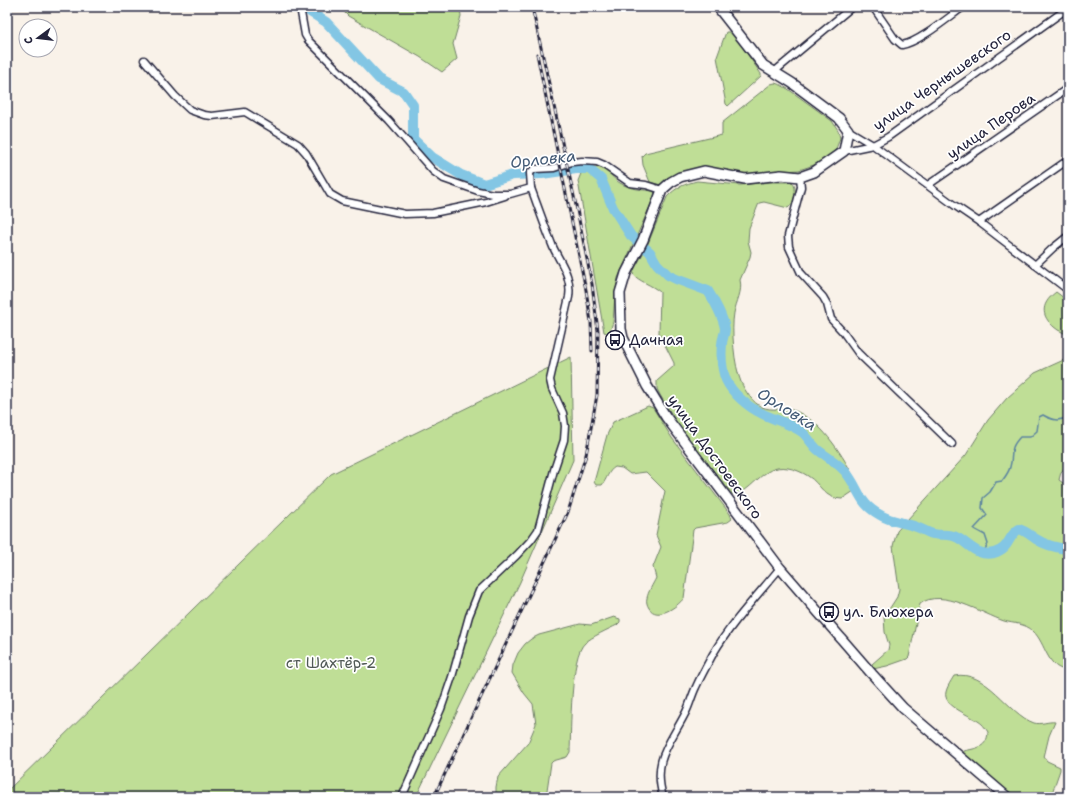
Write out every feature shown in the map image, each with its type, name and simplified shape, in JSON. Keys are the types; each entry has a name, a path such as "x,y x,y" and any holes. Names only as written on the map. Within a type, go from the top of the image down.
{"main road":[{"path":"721,8 763,65 792,83 839,118 848,130 844,151"},
{"name":"улица Чернышевского","path":"800,178 814,172 844,151"},
{"path":"662,190 671,182 680,177 704,171 745,179 781,174 800,178"},
{"name":"улица Достоевского","path":"662,190 643,240 626,274 620,293 620,329 647,386 666,417 780,568 872,674 903,708 1007,797"}],"street":[{"path":"300,7 305,36 308,40 389,121 433,171 444,179 478,191 510,194"},
{"path":"774,72 852,7"},
{"path":"873,7 895,39 902,45 923,36 963,7"},
{"name":"улица Чернышевского","path":"844,151 873,145 894,133 1068,8"},
{"path":"144,60 175,96 190,110 212,116 245,112 298,144 306,153 330,194 342,201 405,214 433,213 486,202 530,188"},
{"name":"улица Перова","path":"928,185 1068,88"},
{"path":"848,130 873,145 979,222 1068,290"},
{"path":"979,222 1068,160"},
{"path":"402,797 441,709 452,677 469,616 479,591 517,555 538,530 554,470 564,440 564,418 552,389 550,380 570,287 568,277 553,246 530,188 530,176 534,169 554,168 572,162 588,161 604,165 630,183 646,185 662,190"},
{"path":"800,178 801,186 788,236 789,247 801,273 823,298 827,304 831,319 843,332 858,353 952,444"},
{"path":"1034,265 1068,236"},
{"path":"662,796 659,775 660,762 706,667 728,631 780,568"}],"green space":[{"path":"339,7 460,7 461,16 453,44 457,59 442,72 420,57 348,16"},
{"path":"726,32 731,32 735,36 761,74 761,76 728,106 726,104 717,57"},
{"path":"775,83 788,89 832,121 838,130 840,138 836,149 828,157 814,165 799,170 743,174 704,167 661,185 650,182 643,165 642,156 645,153 722,135 722,123 771,84"},
{"path":"592,167 598,167 606,170 616,180 628,187 654,191 655,195 618,278 613,322 610,331 607,333 604,332 578,181 582,171"},
{"path":"697,181 740,185 770,182 792,182 794,185 794,199 788,208 764,202 759,203 749,228 748,241 751,252 740,280 740,292 733,320 735,357 741,382 755,403 766,408 794,410 814,422 829,437 848,466 857,484 854,491 842,499 831,497 808,476 788,468 771,470 745,490 732,494 682,431 657,389 657,381 674,366 674,363 659,333 660,292 638,279 633,274 647,246 667,197 681,186"},
{"path":"1056,292 1068,301 1068,337 1052,325 1045,316 1044,311 1047,302"},
{"name":"ст Шахтёр-2","path":"571,357 573,460 520,582 416,797 7,797 7,791 331,474"},
{"path":"1068,358 1068,464 1061,472 1059,480 1063,483 1068,477 1068,670 1061,669 1051,661 1041,642 1030,628 1004,621 974,608 950,600 939,598 920,604 909,657 887,666 873,669 872,664 888,650 889,645 885,632 884,617 897,597 899,589 893,546 897,531 966,455 988,420 1007,398 1035,373"},
{"path":"648,406 653,408 672,438 730,514 732,519 728,522 695,528 693,530 684,598 672,609 662,613 653,612 648,607 647,600 648,593 656,578 653,567 661,547 656,535 665,491 646,472 630,474 622,468 615,467 602,485 596,485 594,482 607,435 613,422"},
{"path":"614,617 620,619 620,622 617,625 600,633 585,643 580,650 576,662 572,694 570,752 567,757 551,763 546,797 496,797 498,777 528,743 536,724 533,704 524,693 512,673 513,665 518,653 525,644 539,635 580,624 591,625"},
{"path":"954,676 966,676 977,679 987,685 1024,718 1034,723 1039,724 1055,722 1049,736 1044,757 1047,761 1060,767 1052,793 1053,797 1013,797 969,764 962,756 964,751 977,748 983,744 986,741 988,732 982,724 956,709 948,701 946,692"}],"waterway":[{"name":"Орловка","path":"316,7 310,12 326,22 379,79 404,92 413,105 413,139 432,157 461,175 484,184 513,175 542,174 576,169 589,169 601,179 613,208 631,236 650,252 657,264 668,275 708,291 723,320 725,331 722,342 722,362 726,380 732,390 756,410 802,432 818,450 838,464 845,471 861,498 874,512 886,518 914,526 931,534 953,536 982,553 988,554 999,551 1019,529 1043,543 1068,549"},
{"path":"983,553 988,544 985,535 974,529 987,515 982,508 983,498 990,492 996,482 1002,481 1009,471 1016,441 1020,437 1030,437 1037,431 1039,417 1043,415 1058,420 1068,417"}],"railway":[{"path":"434,797 568,512 586,455 597,395 598,331 592,284 532,7"},
{"path":"537,54 586,290 591,322 592,351"}],"place":[{"name":"Дачная","path":"615,340"},
{"name":"ул. Блюхера","path":"829,612"}]}
